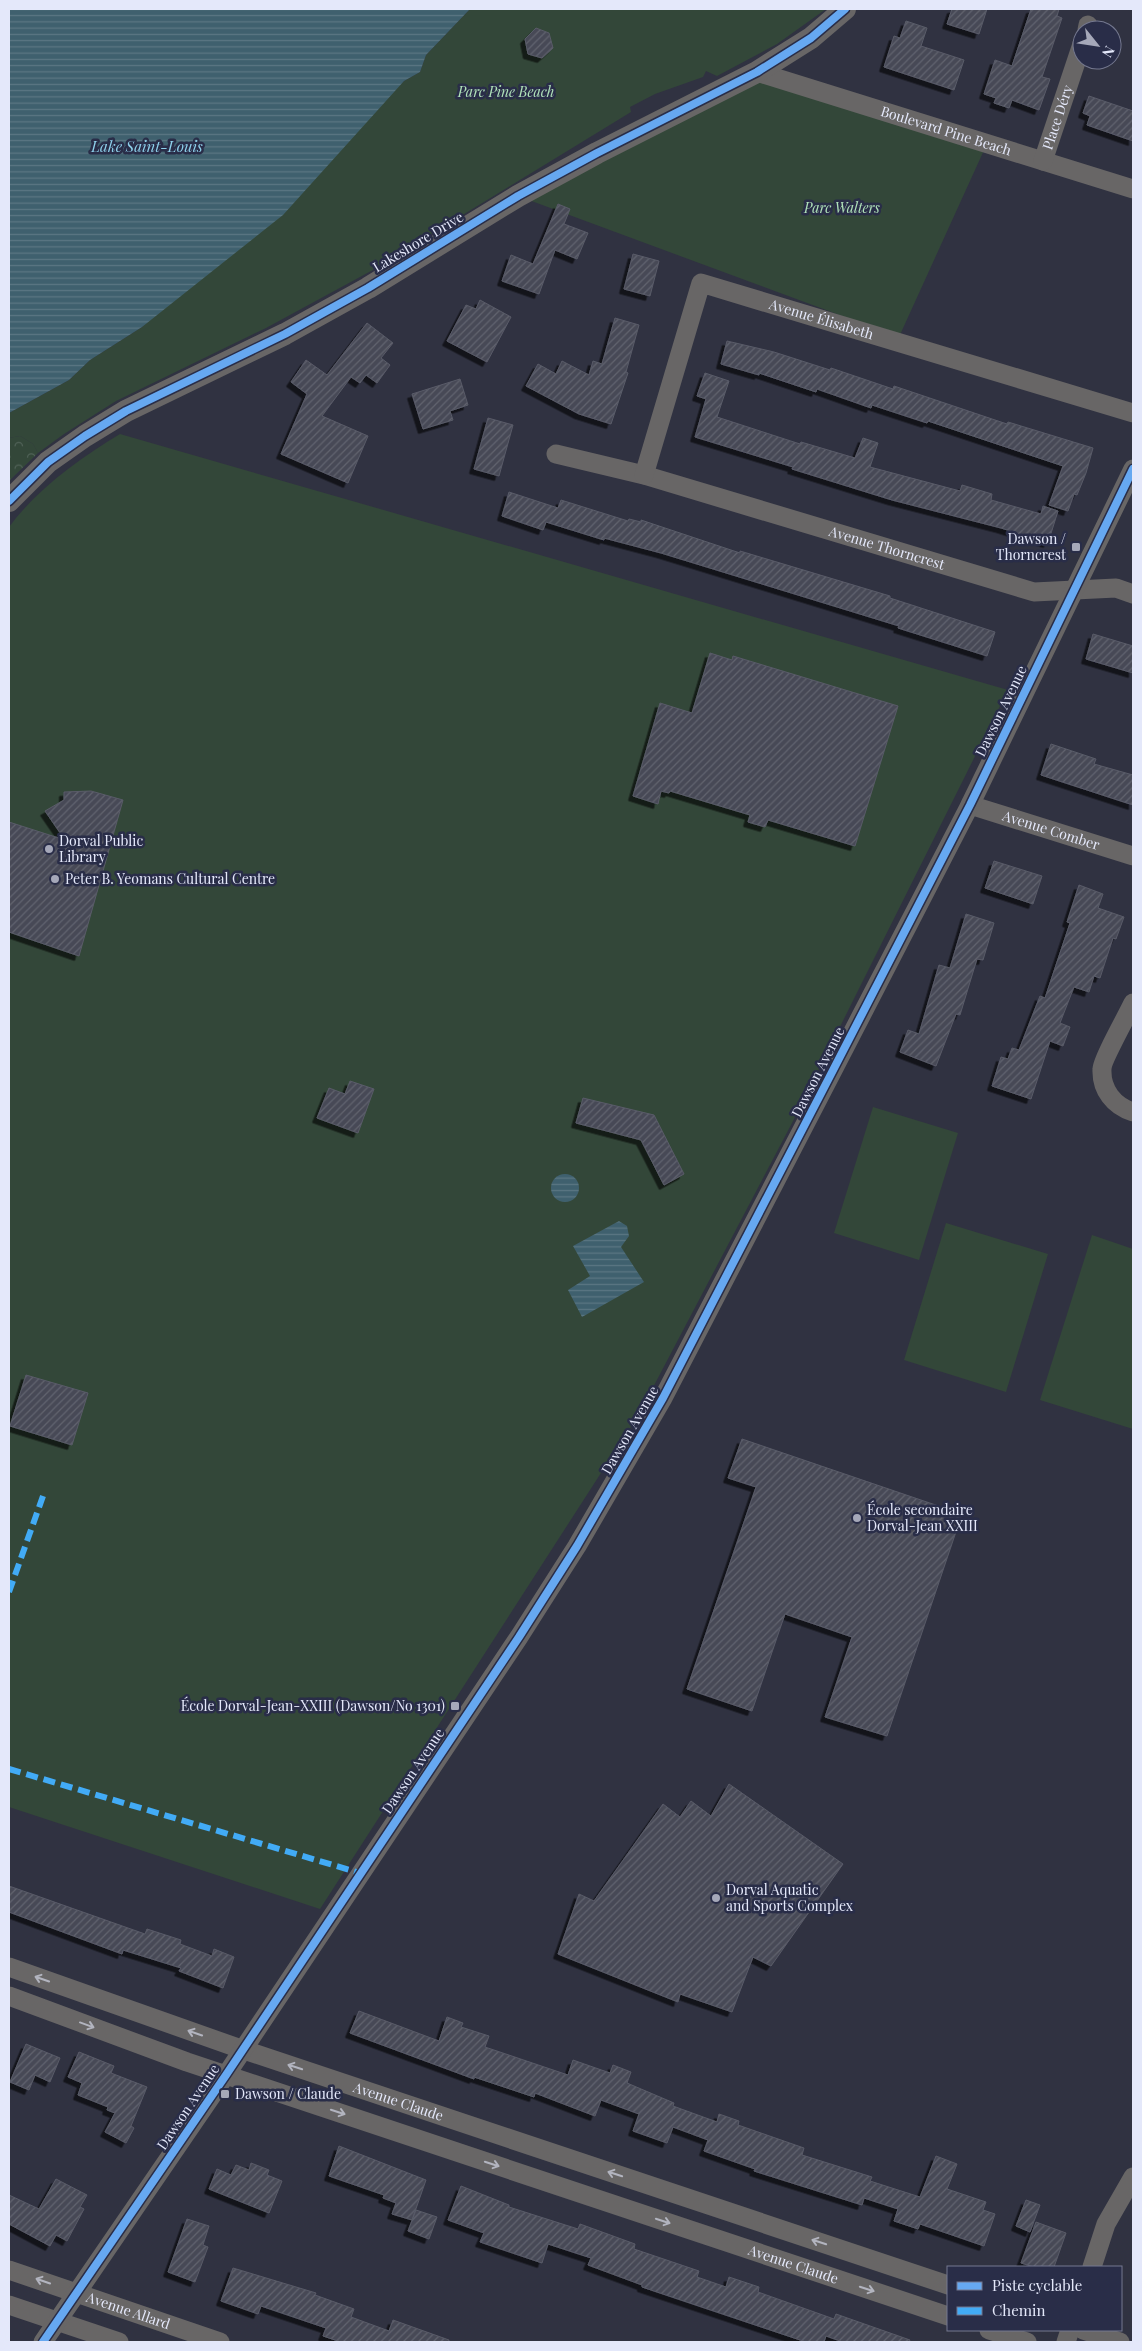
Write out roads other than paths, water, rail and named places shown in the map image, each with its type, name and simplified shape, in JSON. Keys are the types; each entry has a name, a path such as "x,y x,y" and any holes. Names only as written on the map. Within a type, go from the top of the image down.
{"street":[{"name":"Lakeshore Drive","path":"9,502 48,462 85,436 126,411 285,334 368,288 518,196 613,144 758,72 811,38 845,9"},
{"name":"Place Déry","path":"1043,161 1073,70"},
{"name":"Boulevard Pine Beach","path":"758,72 1133,189"},
{"name":"Avenue Élisabeth","path":"644,475 701,283 1133,413"},
{"name":"Avenue Thorncrest","path":"556,454 644,475 1034,592 1116,588 1133,594"},
{"name":"Dawson Avenue","path":"43,2342 226,2074 514,1644 577,1546 663,1398 970,805 1133,469"},
{"name":"Avenue Comber","path":"970,805 1133,856"},
{"path":"1133,1003 1101,1068 1104,1091 1124,1109 1133,1112"},
{"name":"Avenue Claude","path":"9,1967 241,2049 947,2285"},
{"name":"Avenue Claude","path":"9,1996 226,2074 947,2316"},
{"path":"1092,2266 1106,2224 1133,2177"},
{"path":"639,2213 649,2185"},
{"name":"Avenue Allard","path":"9,2270 220,2342"},
{"path":"9,2305 119,2342"},
{"path":"992,2331 1026,2342"},
{"path":"1086,2331 1120,2342"}],"water":[{"name":"Lake Saint-Louis","path":"9,9 470,9 426,55 420,72 404,81 283,215 142,327 90,360 69,380 9,413"},
{"path":"565,1174 575,1178 579,1188 575,1198 565,1202 555,1198 551,1188 555,1178"},
{"path":"619,1221 627,1226 629,1236 621,1247 644,1282 582,1317 568,1290 590,1276 573,1246"}],"place":[{"name":"Dawson / Thorncrest","path":"1076,547"},
{"name":"Dorval Public Library","path":"49,849"},
{"name":"Peter B. Yeomans Cultural Centre","path":"55,879"},
{"name":"École secondaire Dorval-Jean XXIII","path":"857,1518"},
{"name":"École Dorval-Jean-XXIII (Dawson/No 1301)","path":"455,1706"},
{"name":"Dorval Aquatic and Sports Complex","path":"716,1898"},
{"name":"Dawson / Claude","path":"225,2094"}],"park label":[{"name":"Parc Pine Beach","path":"506,92"},
{"name":"Parc Walters","path":"842,208"}]}
